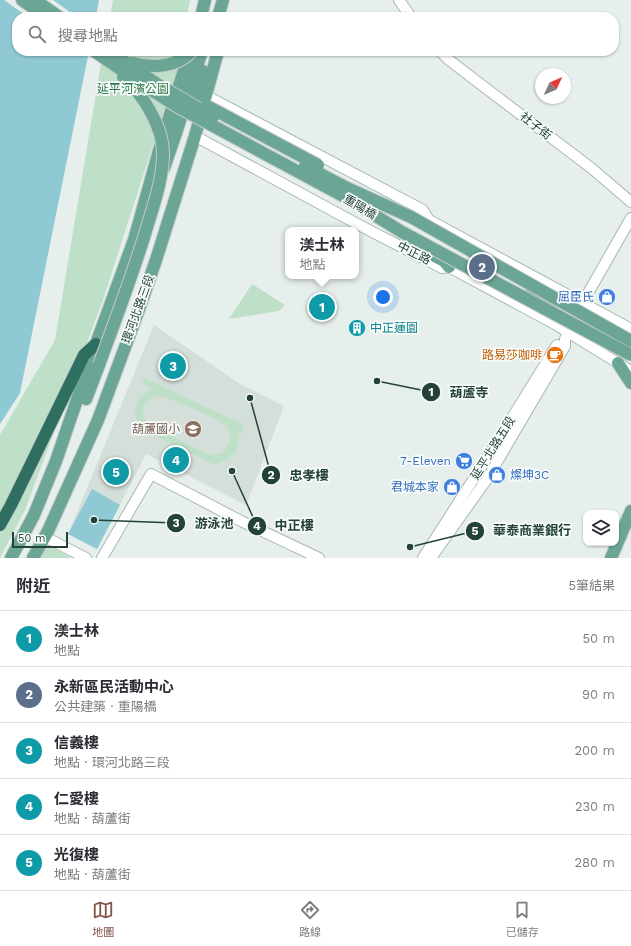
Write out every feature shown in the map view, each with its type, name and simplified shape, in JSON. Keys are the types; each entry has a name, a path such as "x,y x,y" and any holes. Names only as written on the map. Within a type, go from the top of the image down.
{"highway":[{"path":"0,525 84,355 96,344"}],"main road":[{"path":"22,0 39,12"},
{"path":"35,0 52,12"},
{"path":"202,12 205,0"},
{"path":"211,12 213,0"},
{"path":"219,12 223,0"},
{"path":"228,12 230,0"},
{"path":"56,461 68,447 135,269 162,175 163,152 158,129 150,110 125,79 97,56"},
{"name":"重陽橋","path":"101,56 145,86 209,115 347,188 411,217 631,340"},
{"name":"重陽橋","path":"116,56 180,103 345,197 409,236 560,318 569,320 631,355"},
{"path":"124,61 144,66 164,65 176,62 186,56"},
{"path":"11,558 34,515 56,461 96,344 134,240 162,140 189,56"},
{"path":"134,240 145,222 178,130 200,56"},
{"path":"162,140 178,130 196,114 208,56"},
{"name":"環河北路三段","path":"33,558 45,537 98,420 151,275 195,136 196,114 205,95 217,56"},
{"path":"180,103 208,106 403,211 424,218"},
{"path":"180,103 194,122 410,240 417,247 444,262 449,267"},
{"path":"196,114 532,293 562,313 569,320"},
{"path":"532,293 556,299"},
{"path":"618,363 631,383"},
{"path":"611,558 631,511"}],"street":[{"path":"399,0 407,12"},
{"name":"社子街","path":"445,56 590,167 631,202"},
{"path":"205,95 423,210 424,218 631,329"},
{"name":"中正路","path":"195,136 401,247 442,268 449,267 553,323 567,336 602,352 631,371"},
{"name":"延平北路五段","path":"431,558 487,479 565,346 567,336 583,302 631,218"},
{"path":"513,302 529,274"},
{"path":"602,352 618,322"},
{"name":"延平北路五段","path":"423,558 558,344 567,336"},
{"path":"102,558 155,476 243,522 320,558"},
{"path":"45,537 86,558"}],"shaded area":[{"name":"葫蘆國小","path":"154,325 240,384 284,406 246,505 146,454 97,549 68,534"}],"green space":[{"path":"113,0 190,0 188,12 111,12"},
{"name":"延平河濱公園","path":"102,56 179,56 176,73 104,297 26,508 0,558 0,435 55,340"},
{"path":"252,284 285,305 279,311 229,319"},
{"path":"145,378 244,425 241,433 237,431 239,437 237,449 234,454 224,461 213,464 142,429 136,417 136,406 142,396 152,389 142,383","holes":["159,396 213,418 225,425 230,433 229,442 225,450 216,455 207,454 149,425 143,411 146,403 149,400"]},
{"path":"47,545 71,558 39,558"}],"water":[{"path":"0,0 99,0 97,12 12,12 12,56 88,56 20,393 0,424"},
{"path":"92,489 120,505 97,549 68,534"}],"pier":[{"path":"4,0 53,0 70,12 21,12"}],"place":[{"name":"永新區民活動中心","path":"482,267"},
{"name":"屈臣氏","path":"607,297"},
{"name":"渼士林","path":"322,307"},
{"name":"中正蓮園","path":"357,328"},
{"name":"路易莎咖啡","path":"555,355"},
{"name":"信義樓","path":"173,366"},
{"name":"葫蘆寺","path":"377,381"},
{"name":"忠孝樓","path":"250,398"},
{"name":"葫蘆國小","path":"193,429"},
{"name":"仁愛樓","path":"176,460"},
{"name":"7-Eleven","path":"464,461"},
{"name":"中正樓","path":"232,471"},
{"name":"光復樓","path":"116,472"},
{"name":"燦坤3C","path":"497,475"},
{"name":"君城本家","path":"452,487"},
{"name":"游泳池","path":"94,520"},
{"name":"華泰商業銀行","path":"410,547"}]}
